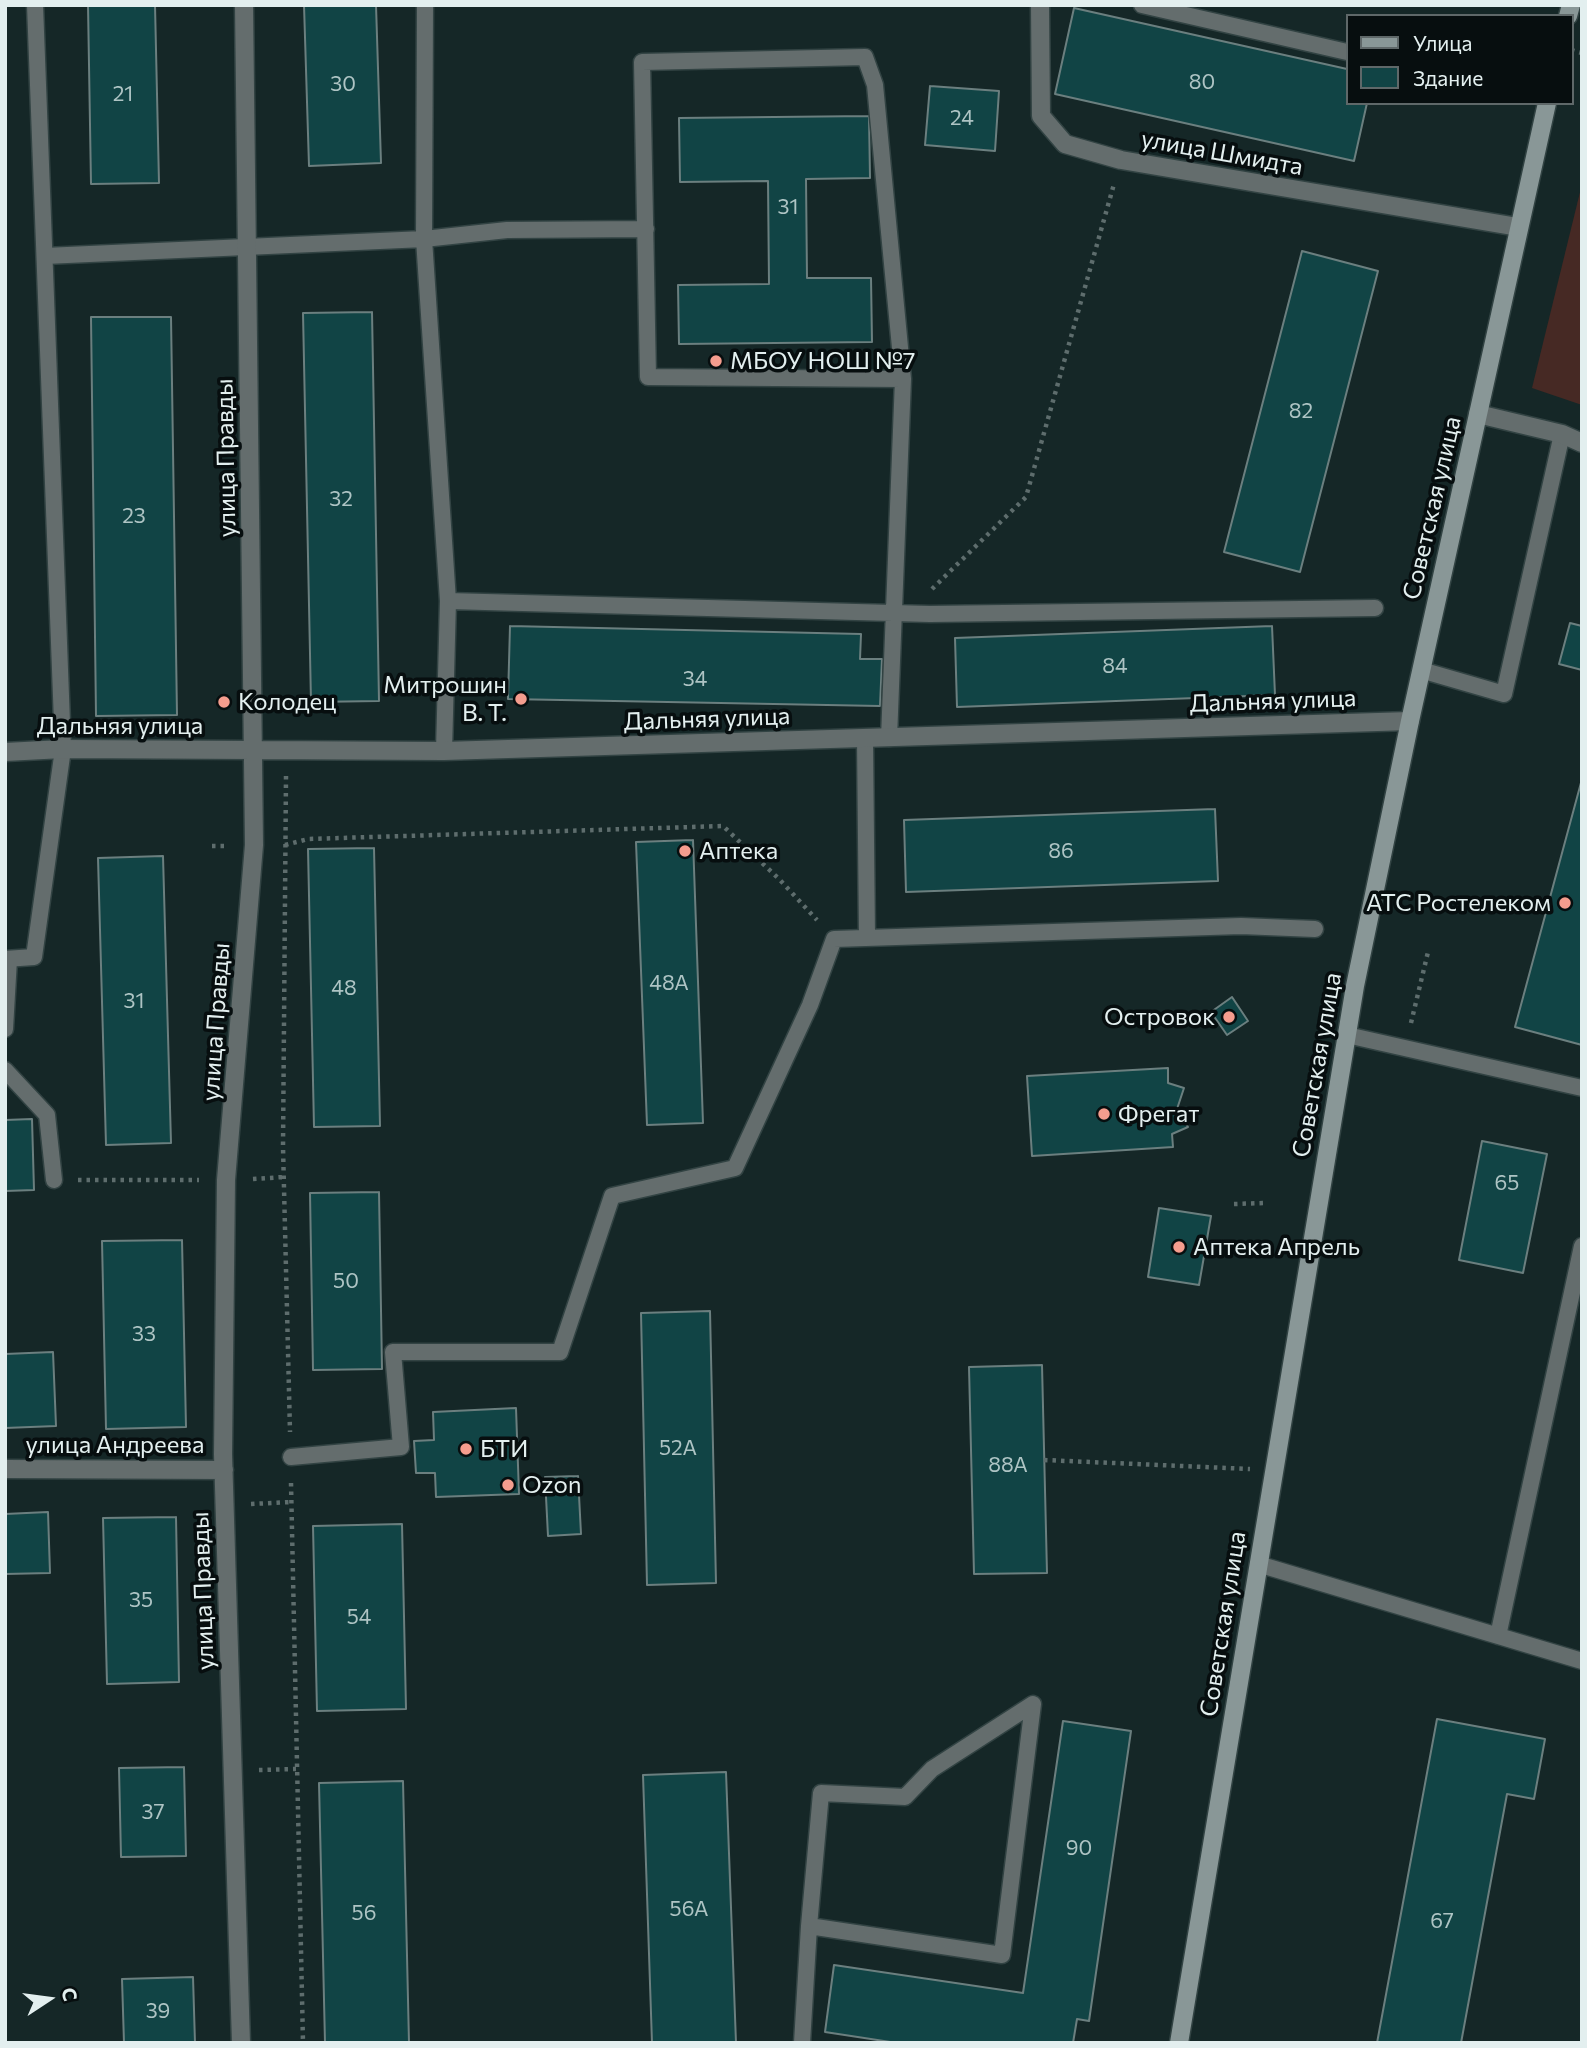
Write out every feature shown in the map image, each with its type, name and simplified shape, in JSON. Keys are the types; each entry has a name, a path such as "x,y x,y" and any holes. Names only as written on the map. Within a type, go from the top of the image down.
{"main road":[{"name":"Советская улица","path":"1179,2043 1347,1035 1410,721 1547,105"}],"street":[{"name":"улица Правды","path":"241,2043 224,1470 226,1180 254,845 244,5"},
{"name":"улица Шмидта","path":"1040,5 1041,117 1065,144 1121,160 1518,227"},
{"path":"1478,414 1562,434 1582,443"},
{"name":"Дальняя улица","path":"5,752 63,749 444,751 1410,721"},
{"name":"улица Андреева","path":"5,1469 224,1470"}],"lane":[{"path":"5,1029 7,959 34,957 63,749 35,5"},
{"path":"425,5 424,239 448,601 444,751"},
{"path":"1142,5 1346,52"},
{"path":"889,738 903,379 875,85 864,57 642,62 648,377 903,379"},
{"path":"45,256 424,239 507,230 646,229"},
{"path":"1421,670 1504,694 1562,434"},
{"path":"448,601 892,614 1375,608"},
{"path":"865,738 867,938"},
{"path":"291,1457 401,1447 393,1352 560,1352 612,1196 735,1168 810,1004 834,939 1241,926 1315,929"},
{"path":"1347,1035 1580,1093"},
{"path":"5,1070 47,1115 54,1180"},
{"path":"1498,1636 1582,1246"},
{"path":"1258,1564 1582,1661"},
{"path":"802,2043 809,1926 821,1793 905,1797 933,1769 1033,1704 1002,1955 809,1926"}],"path":[{"path":"930,614 932,589 1026,497 1121,160"},
{"path":"286,751 284,1177 303,2043"},
{"path":"285,845 308,839 723,826 779,879 834,939"},
{"path":"1422,1029 1410,1026 1428,952"},
{"path":"54,1180 226,1180 284,1177"},
{"path":"1234,1203 1264,1202"},
{"path":"1044,1460 1273,1470"},
{"path":"225,1505 292,1502"},
{"path":"233,1771 296,1769"}],"shaded area":[{"path":"1582,184 1582,405 1532,388"}],"building":[{"path":"88,5 155,5 159,183 91,184"},
{"path":"304,5 376,5 381,163 309,166"},
{"path":"1074,8 1346,69 1346,105 1367,105 1354,161 1055,94"},
{"path":"930,86 999,91 995,151 925,145"},
{"path":"869,116 870,178 806,179 807,278 871,278 872,342 679,344 678,285 769,284 768,181 680,182 679,118"},
{"path":"1302,251 1378,271 1300,572 1224,552"},
{"path":"372,312 379,701 311,702 303,313"},
{"path":"91,317 171,317 177,715 96,716"},
{"path":"1570,623 1582,626 1582,670 1559,664"},
{"path":"510,626 861,634 860,659 882,659 880,706 508,699"},
{"path":"1272,626 1275,695 957,707 955,638"},
{"name":"АТС Ростелеком","path":"1582,779 1582,1045 1515,1027"},
{"path":"1215,809 1218,881 906,892 904,820"},
{"path":"693,840 703,1123 647,1125 636,842"},
{"path":"374,848 380,1126 314,1127 308,849"},
{"path":"163,856 171,1143 106,1145 98,858"},
{"name":"Островок","path":"1232,997 1248,1021 1227,1035 1211,1012"},
{"name":"Фрегат","path":"1168,1068 1168,1083 1184,1088 1177,1109 1188,1127 1172,1134 1173,1147 1032,1156 1027,1076"},
{"path":"32,1119 34,1190 5,1191 5,1120"},
{"path":"1482,1141 1547,1154 1523,1273 1459,1260"},
{"path":"379,1192 382,1369 313,1370 310,1193"},
{"name":"Аптека Апрель","path":"1159,1208 1211,1216 1199,1285 1148,1277"},
{"path":"182,1240 186,1427 106,1429 102,1241"},
{"path":"710,1311 716,1583 647,1585 641,1313"},
{"path":"53,1352 56,1426 5,1428 5,1354"},
{"path":"1042,1365 1047,1573 974,1574 969,1367"},
{"name":"БТИ","path":"516,1408 519,1494 436,1497 435,1473 416,1473 414,1441 434,1440 433,1412"},
{"path":"578,1476 581,1534 548,1536 545,1477"},
{"path":"48,1512 50,1573 5,1574 5,1514"},
{"path":"176,1517 179,1682 107,1684 103,1518"},
{"path":"402,1524 406,1709 317,1711 313,1526"},
{"path":"1437,1719 1545,1739 1534,1799 1507,1794 1461,2043 1377,2043"},
{"path":"1063,1721 1131,1731 1089,2021 1077,2019 1073,2043 897,2043 825,2032 834,1965 1023,1993"},
{"path":"184,1767 186,1856 121,1857 119,1768"},
{"path":"726,1772 736,2043 652,2043 643,1775"},
{"path":"403,1781 409,2043 325,2043 319,1783"},
{"path":"193,1977 195,2043 124,2043 122,1979"}],"place":[{"name":"МБОУ НОШ №7","path":"716,361"},
{"name":"Митрошин В. Т.","path":"521,699"},
{"name":"Колодец","path":"224,702"},
{"name":"Аптека","path":"685,851"},
{"name":"АТС Ростелеком","path":"1565,903"},
{"name":"Островок","path":"1229,1017"},
{"name":"Фрегат","path":"1104,1114"},
{"name":"Аптека Апрель","path":"1179,1247"},
{"name":"БТИ","path":"466,1449"},
{"name":"Ozon","path":"508,1485"}]}
